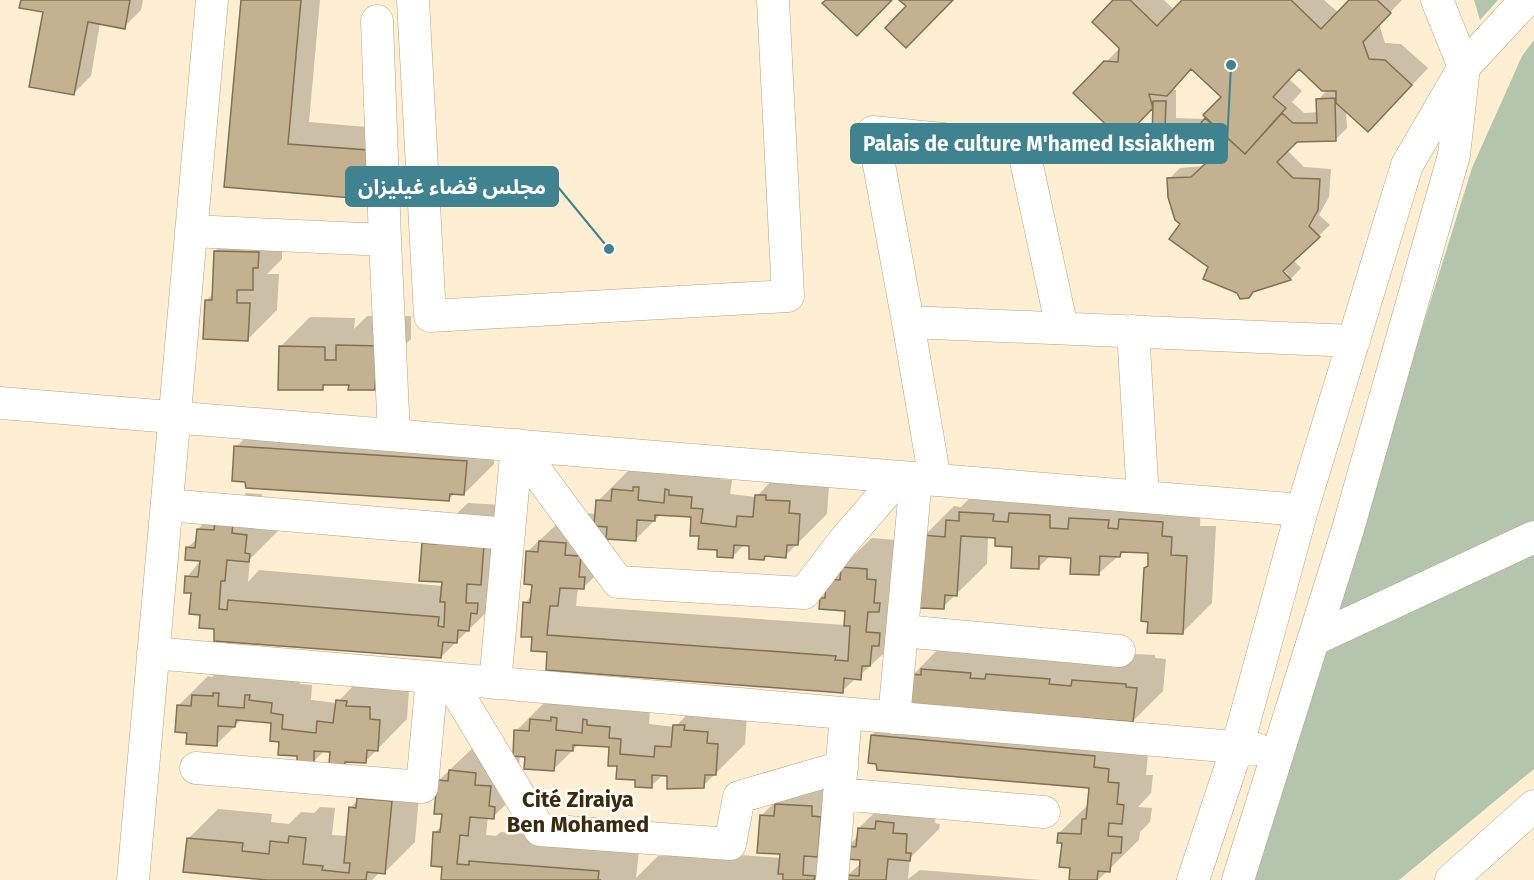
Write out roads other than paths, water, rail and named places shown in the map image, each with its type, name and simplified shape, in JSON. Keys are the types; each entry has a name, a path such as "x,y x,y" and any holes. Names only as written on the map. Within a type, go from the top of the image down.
{"street":[{"path":"133,880 212,0"},
{"path":"413,0 430,316 788,296 772,0"},
{"path":"1238,880 1348,529 1454,154 1464,67 1437,0"},
{"path":"1194,880 1237,748 1302,510 1407,165 1464,67 1526,0"},
{"path":"377,21 394,435"},
{"path":"894,718 917,478 908,322 873,132 1023,147 1062,328"},
{"path":"191,231 385,240"},
{"path":"908,322 1354,341"},
{"path":"1133,331 1143,497"},
{"path":"0,403 1302,510"},
{"path":"517,445 618,582 804,593 843,542 917,478"},
{"path":"495,683 517,445"},
{"path":"167,505 508,534"},
{"path":"1313,640 1534,537"},
{"path":"902,631 1119,651"},
{"path":"153,653 1279,751"},
{"path":"196,768 422,788 440,678"},
{"path":"440,678 540,830 730,844 739,797 841,780 1044,812"},
{"path":"832,880 846,714"},
{"path":"1453,879 1534,806"}],"place":[{"name":"Palais de culture M'hamed Issiakhem","path":"1231,65"},
{"name":"مجلس قضاء غيليزان","path":"609,249"}],"district":[{"name":"Cité Ziraiya Ben Mohamed","path":"578,812"}]}
